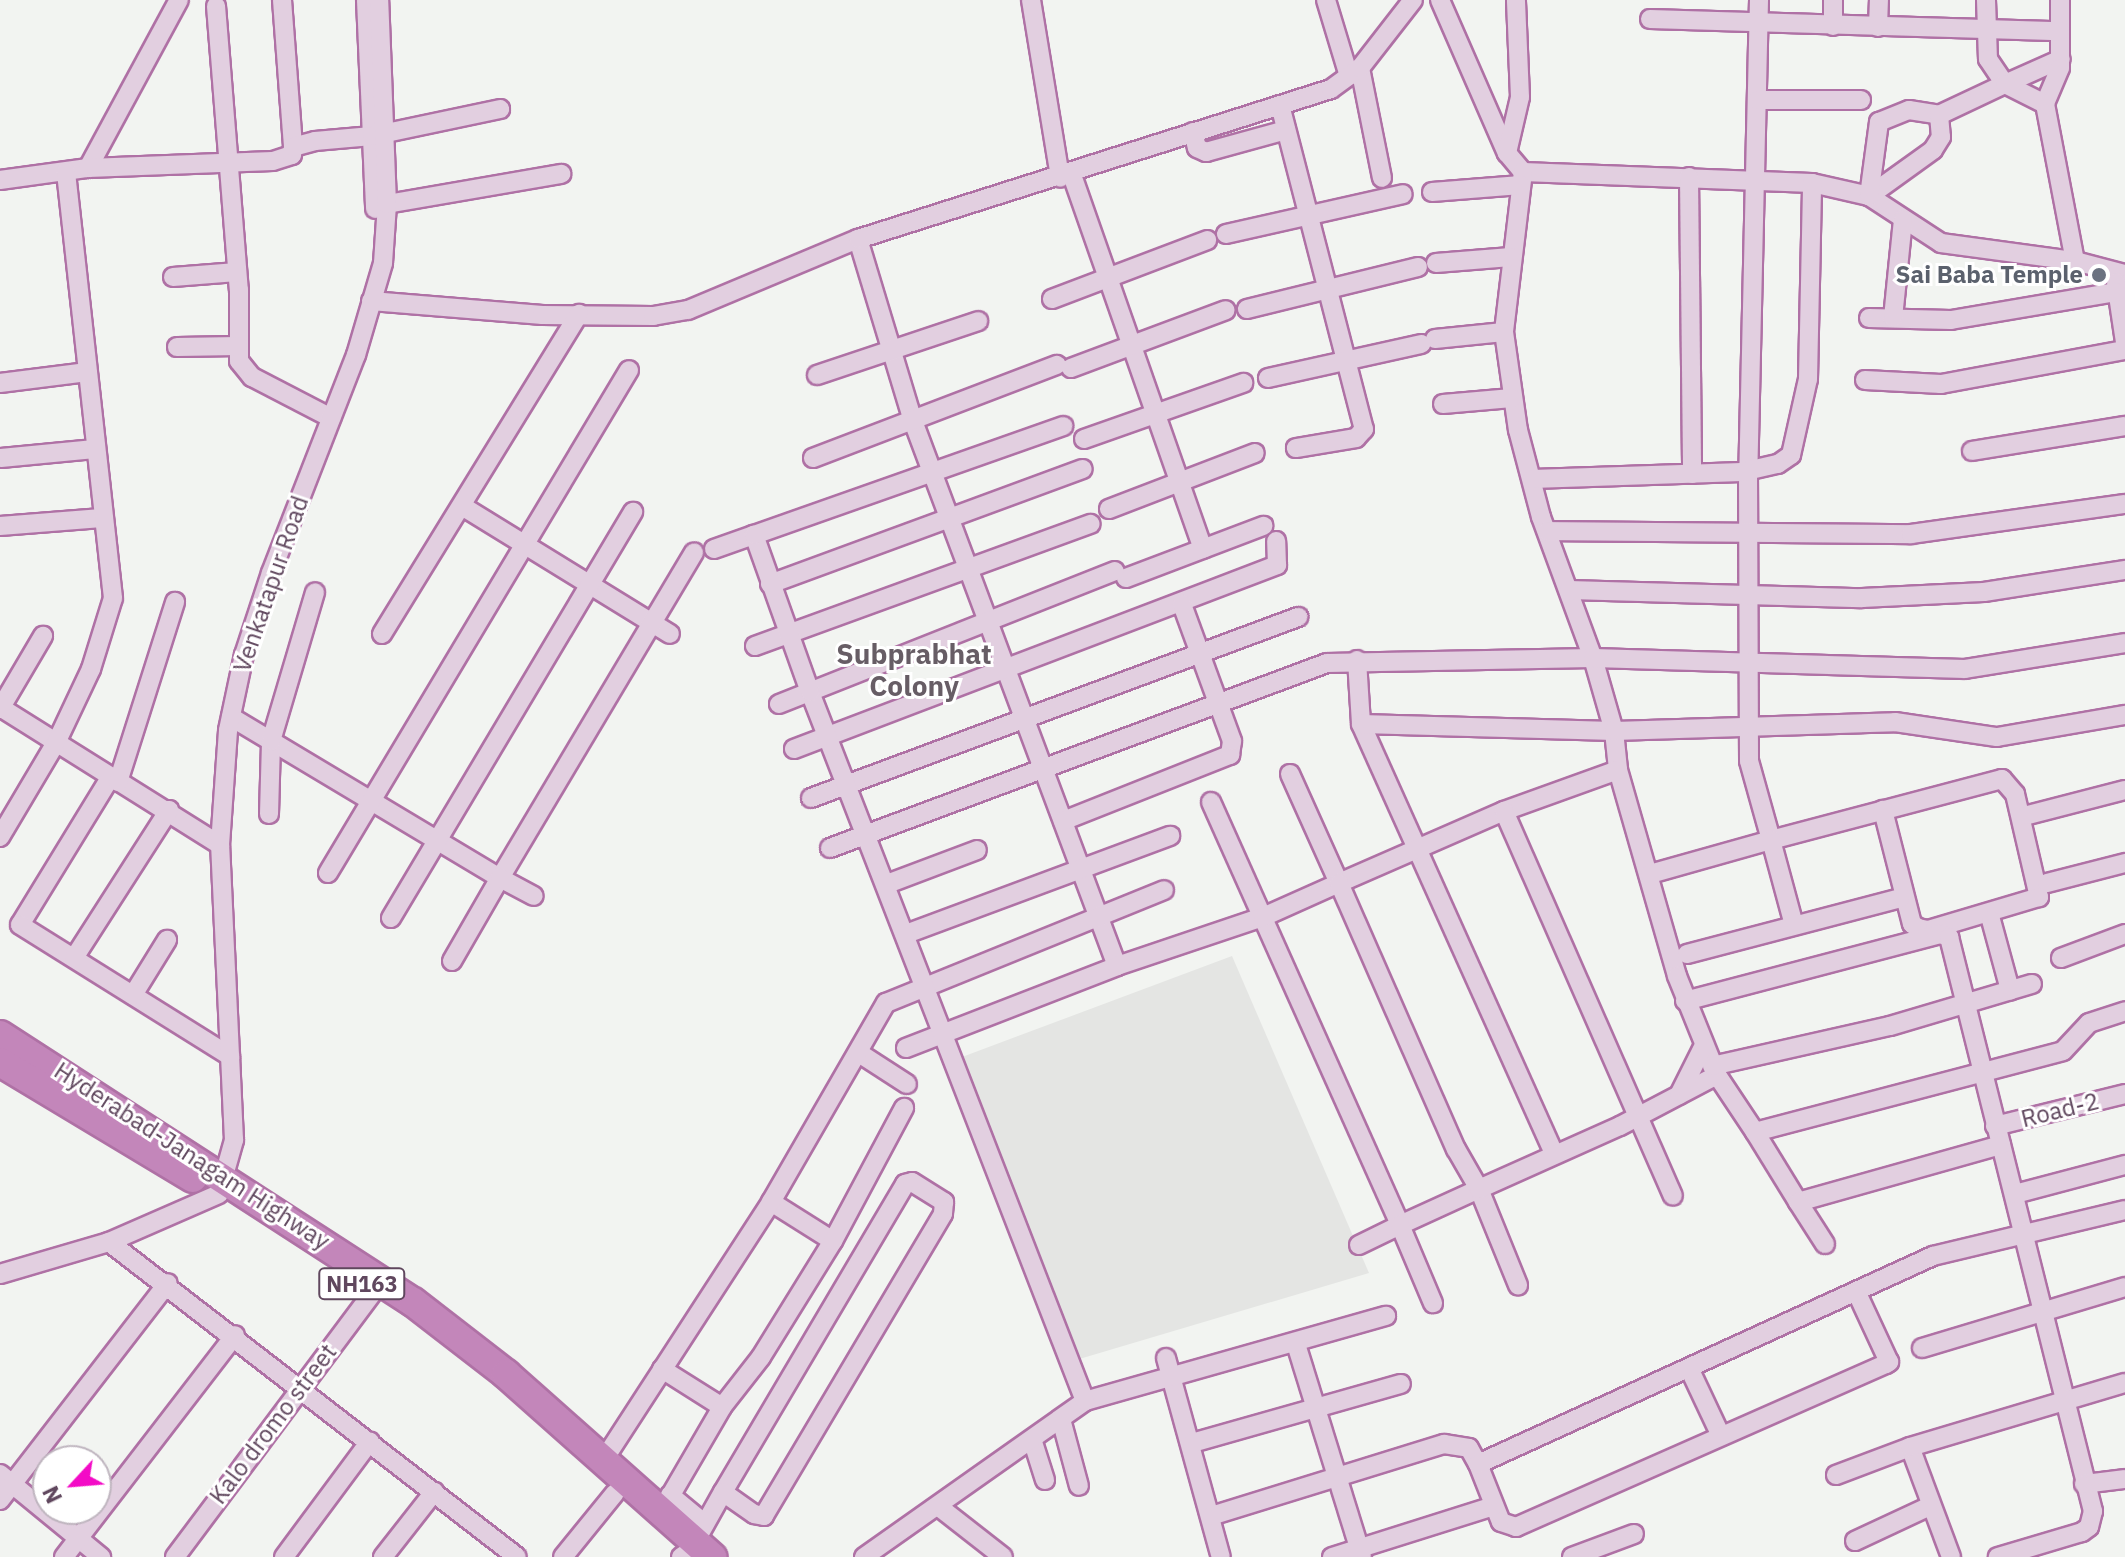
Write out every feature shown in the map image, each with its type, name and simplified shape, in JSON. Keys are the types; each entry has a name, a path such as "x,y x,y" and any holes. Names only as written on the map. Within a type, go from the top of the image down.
{"highway":[{"name":"Hyderabad-Janagam Highway","path":"0,1035 373,1292 505,1393 615,1493 694,1549"},
{"name":"Hyderabad-Janagam Highway","path":"0,1062 221,1186 312,1232 413,1302 506,1374 603,1461 666,1504 694,1549"}],"street":[{"path":"88,168 179,0"},
{"path":"0,180 88,168 225,165 280,160 292,155 282,0"},
{"path":"366,0 379,134 372,294 579,314 653,316 688,310 858,239 1066,176 1331,89 1354,72 1413,0"},
{"name":"Venkatapur Road","path":"221,1186 234,1140 220,845 231,717 271,573 331,418 383,263 387,204 379,134 379,0"},
{"path":"1031,0 1066,176 1109,277 1203,549"},
{"path":"1326,0 1354,72 1382,178"},
{"path":"1440,0 1507,153 1522,178 1504,332 1512,398 1547,531 1593,658 1614,731 1618,770 1685,1001 1714,1071 1825,1244"},
{"path":"1507,153 1520,97 1516,0"},
{"path":"1759,0 1747,533 1751,664 1749,761 1794,925"},
{"path":"1833,0 1833,26"},
{"path":"1878,27 1879,0"},
{"path":"1986,0 1989,63 2005,84 2045,104"},
{"path":"2060,0 2061,59 2045,104 2075,261"},
{"path":"216,6 225,165 237,272 239,361 252,377 331,418"},
{"path":"1650,19 2060,31"},
{"path":"1869,196 1879,122 1909,110 1939,115 2061,59"},
{"path":"1758,100 1861,100"},
{"path":"1280,105 1324,289 1349,360 1362,411 1361,435 1296,448"},
{"path":"293,147 379,134 500,109"},
{"path":"1869,196 1933,150 1941,137 1939,115"},
{"path":"1193,132 1197,148 1206,152 1286,130"},
{"path":"0,837 57,741 91,669 113,598 66,172"},
{"path":"387,204 561,174"},
{"path":"1689,177 1692,474"},
{"path":"1432,192 1522,178 1689,177 1812,183 1869,196 1941,243 2075,261 2120,273 2117,292 2125,342"},
{"path":"1532,479 1748,471 1778,464 1791,455 1801,422 1808,379 1812,183"},
{"path":"1226,234 1306,213 1403,194"},
{"path":"1893,318 1903,220"},
{"path":"858,239 913,421 1117,966"},
{"path":"1052,299 1207,240"},
{"path":"1247,309 1427,265 1511,257"},
{"path":"173,277 237,272"},
{"path":"1869,318 1951,320 2117,292"},
{"path":"813,458 1226,310"},
{"path":"382,634 579,314"},
{"path":"817,375 978,321"},
{"path":"1268,378 1428,341 1504,332"},
{"path":"177,347 238,346"},
{"path":"1865,380 1941,384 2125,350"},
{"path":"328,873 629,370"},
{"path":"0,383 87,372"},
{"path":"1084,439 1243,383"},
{"path":"1443,404 1512,398"},
{"path":"714,549 1063,426"},
{"path":"1972,451 2125,426"},
{"path":"1,458 95,449"},
{"path":"1109,509 1255,453"},
{"path":"770,584 1083,469"},
{"path":"1547,531 1911,534 2125,504"},
{"path":"462,506 670,634"},
{"path":"391,918 633,512"},
{"path":"0,526 102,518"},
{"path":"755,646 1091,524"},
{"path":"779,704 987,622 1263,526"},
{"path":"754,535 810,692 945,1033 1085,1401"},
{"path":"794,749 1007,671 1277,565 1276,541"},
{"path":"452,961 694,552"},
{"path":"1569,590 1749,596 1984,592 2125,570"},
{"path":"269,814 271,741 315,592"},
{"path":"175,602 114,780 20,925 230,1056"},
{"path":"1063,821 1230,755 1232,741 1182,604"},
{"path":"811,798 1026,721 1298,617"},
{"path":"43,636 0,708 57,741 114,780 169,810 220,845"},
{"path":"830,848 1322,664 1357,660 1593,658 1965,669 2125,643"},
{"path":"1357,660 1361,724 1554,1153"},
{"path":"1361,724 1614,731 1895,722 1997,737 2125,715"},
{"path":"231,717 534,896"},
{"path":"906,1048 1117,966 1263,917 1504,811 1618,770"},
{"path":"1290,774 1456,1149 1479,1189 1518,1285"},
{"path":"1650,874 1771,840 1985,782 2002,779 2011,784 2039,897 1943,927 1918,928 1912,924 1883,810"},
{"path":"2028,815 2125,790"},
{"path":"1211,802 1433,1303"},
{"path":"74,958 169,810"},
{"path":"1504,811 1673,1196"},
{"path":"906,934 1082,872 1170,836"},
{"path":"887,884 977,850"},
{"path":"2047,883 2125,863"},
{"path":"603,1461 771,1202 859,1053 878,1012 899,995 1164,890"},
{"path":"1687,954 1900,898"},
{"path":"1991,920 2010,990"},
{"path":"1685,1001 1946,934 2047,1314 2068,1397 2084,1484 2093,1511 2089,1527 1998,1557"},
{"path":"2061,958 2125,934"},
{"path":"133,995 167,940"},
{"path":"1359,1245 1554,1153 1639,1117 1714,1071 2032,984"},
{"path":"1755,1132 2063,1051 2089,1023 2125,1011"},
{"path":"1679,1095 1703,1047"},
{"path":"859,1053 907,1084"},
{"name":"Road-2","path":"1798,1202 2125,1094"},
{"path":"666,1504 722,1407 761,1357 833,1241 904,1108"},
{"path":"2015,1194 2125,1165"},
{"path":"694,1549 723,1492 905,1184 912,1182 944,1202 943,1214 764,1516 754,1514 723,1492"},
{"path":"0,1274 109,1242 221,1186"},
{"path":"771,1202 833,1241"},
{"path":"1478,1464 1933,1256 2025,1230 2125,1210"},
{"path":"109,1242 168,1283 370,1441 434,1492 496,1550 517,1557"},
{"path":"0,1500 6,1479 168,1283"},
{"path":"1922,1348 2047,1314 2125,1287"},
{"path":"1211,1516 1444,1444 1469,1448 1507,1528 1516,1527 1889,1362 1856,1291"},
{"name":"Kalo dromo street","path":"175,1557 373,1292"},
{"path":"864,1557 939,1507 1085,1401 1296,1344 1386,1316"},
{"path":"64,1557 235,1335"},
{"path":"1296,1344 1361,1553"},
{"path":"1166,1358 1192,1443 1221,1557"},
{"path":"1689,1368 1721,1436"},
{"path":"662,1369 722,1407"},
{"path":"1836,1475 1910,1447 2068,1397 2125,1383"},
{"path":"1192,1443 1401,1384"},
{"path":"1061,1419 1079,1486"},
{"path":"1032,1439 1045,1480"},
{"path":"284,1557 370,1441"},
{"path":"1910,1447 1951,1557"},
{"path":"6,1479 101,1557"},
{"path":"2084,1484 2125,1479"},
{"path":"383,1557 434,1492"},
{"path":"563,1557 615,1493"},
{"path":"1332,1557 1361,1553 1494,1506"},
{"path":"1855,1541 1930,1506"},
{"path":"939,1507 1003,1557"},
{"path":"1572,1557 1634,1534"}],"shaded area":[{"path":"1232,956 1369,1273 1076,1360 962,1057"}],"place":[{"name":"Sai Baba Temple","path":"2099,275"}],"district":[{"name":"Subprabhat Colony","path":"914,670"}]}
